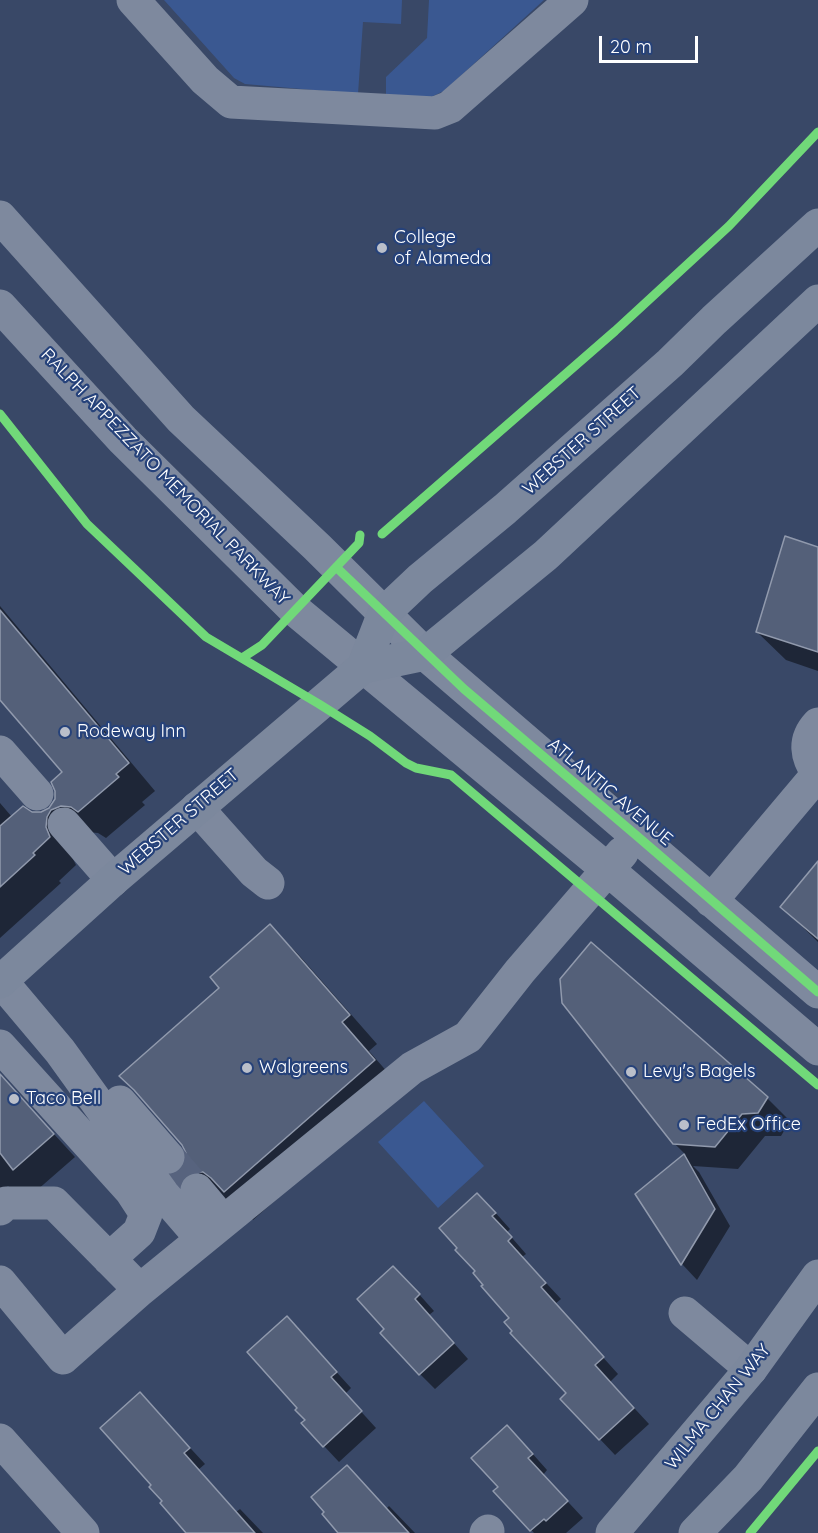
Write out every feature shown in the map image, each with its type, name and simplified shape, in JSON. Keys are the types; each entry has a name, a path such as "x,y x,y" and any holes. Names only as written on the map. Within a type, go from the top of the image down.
{"main road":[{"name":"WEBSTER STREET","path":"1,982 112,880 363,667 384,613 420,579 505,509 670,363 818,225"},
{"name":"WEBSTER STREET","path":"363,667 425,654 546,555 818,301"},
{"name":"WILMA CHAN WAY","path":"612,1533 678,1458 751,1369 818,1276"},
{"path":"695,1533 748,1478 818,1389"}],"street":[{"path":"133,0 205,80 231,102 435,113 450,107 572,0"},
{"path":"0,217 182,420 384,613"},
{"name":"RALPH APPEZZATO MEMORIAL PARKWAY","path":"0,306 123,440 210,528 295,610 363,667"},
{"name":"ATLANTIC AVENUE","path":"384,613 425,654 818,992"},
{"path":"363,667 607,869 818,1049"},
{"path":"711,901 818,774 810,763 807,750 809,737 818,724"},
{"path":"0,752 37,794"},
{"path":"197,808 254,872 268,883"},
{"path":"64,824 112,880"},
{"path":"0,1282 63,1358 212,1229 412,1068 468,1037 520,971 637,836"},
{"path":"1,982 60,1051 163,1194 212,1229"},
{"path":"0,1046 131,1191 146,1214 139,1232 110,1259"},
{"path":"60,1051 91,1068 168,1157"},
{"path":"197,1190 212,1229"},
{"path":"0,1209 6,1203 54,1203 140,1290"},
{"path":"685,1313 751,1369"},
{"path":"0,1440 82,1533"}],"shaded area":[{"path":"164,0 402,0 401,24 363,22 358,94 245,84 234,78"},
{"path":"429,0 544,0 444,91 431,97 386,97 386,77 427,38"},
{"path":"424,1101 484,1166 438,1208 378,1142"}],"building":[{"path":"785,536 818,547 818,652 756,632"},
{"name":"Rodeway Inn","path":"0,610 129,763 116,774 119,777 78,812 71,807 61,806 51,810 47,817 46,827 50,837 33,853 35,855 0,887 0,826 23,806 32,812 41,812 49,808 55,799 55,791 51,782 62,772 0,700"},
{"path":"818,861 818,939 780,907"},
{"name":"Walgreens","path":"270,924 350,1015 342,1022 375,1060 224,1192 203,1172 185,1175 179,1184 172,1175 181,1171 186,1162 186,1153 182,1145 119,1076 219,988 210,977"},
{"path":"591,942 768,1097 758,1113 742,1114 715,1147 673,1144 562,1003 560,979"},
{"name":"Taco Bell","path":"0,1074 54,1134 13,1170 0,1153"},
{"path":"684,1154 715,1209 681,1265 635,1194"},
{"path":"477,1193 496,1213 492,1216 512,1237 508,1241 546,1283 541,1287 604,1357 595,1365 634,1408 599,1440 560,1399 566,1393 510,1333 512,1331 504,1322 509,1318 481,1286 483,1285 473,1273 475,1271 455,1250 457,1248 439,1228"},
{"path":"393,1266 420,1294 415,1299 454,1343 419,1375 380,1333 384,1329 357,1299"},
{"path":"287,1316 337,1372 331,1377 362,1411 323,1447 301,1423 305,1420 295,1410 297,1408 247,1352"},
{"path":"140,1392 190,1448 184,1453 255,1533 186,1533 160,1503 162,1501 149,1487 151,1485 100,1428"},
{"path":"507,1425 533,1454 528,1458 568,1501 546,1521 544,1519 530,1531 493,1491 498,1487 471,1458"},
{"path":"347,1465 409,1533 338,1533 311,1497"}],"tunnel":[{"path":"168,1157 197,1190"}],"cycle path":[{"path":"382,534 615,331 729,226 818,132"},
{"path":"0,414 87,524 206,637 370,736 406,763 416,768 451,775 818,1085"},
{"path":"242,658 262,645 359,543 360,535"},
{"path":"336,567 464,689 818,992"},
{"path":"750,1533 818,1451"}],"place":[{"name":"College of Alameda","path":"382,248"},
{"name":"Rodeway Inn","path":"65,732"},
{"name":"Walgreens","path":"247,1068"},
{"name":"Levy's Bagels","path":"631,1072"},
{"name":"Taco Bell","path":"14,1099"},
{"name":"FedEx Office","path":"684,1125"}]}
